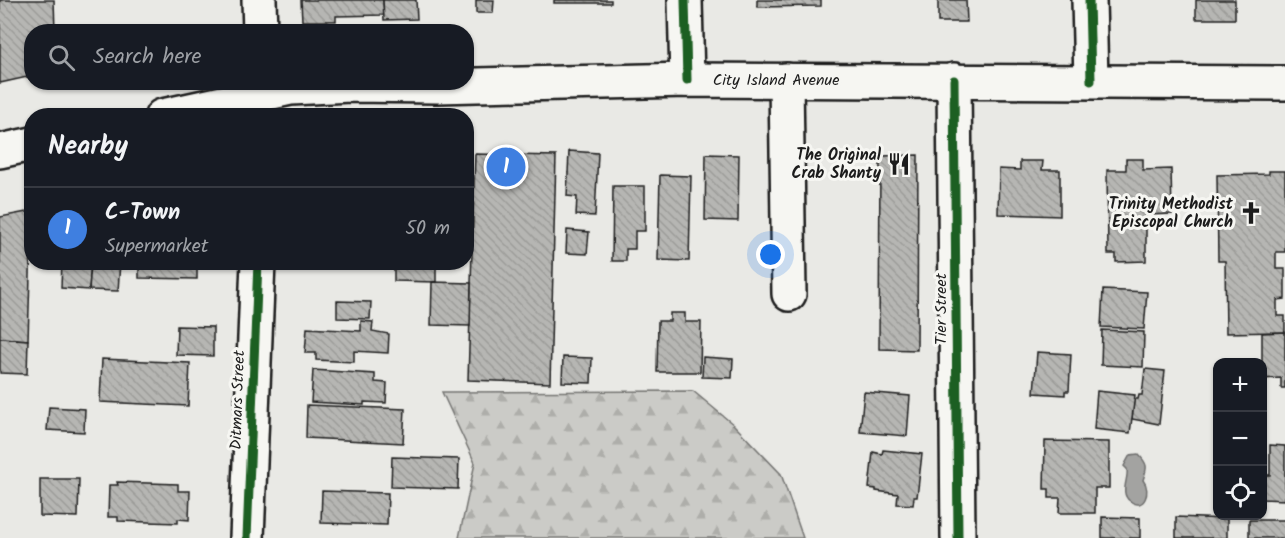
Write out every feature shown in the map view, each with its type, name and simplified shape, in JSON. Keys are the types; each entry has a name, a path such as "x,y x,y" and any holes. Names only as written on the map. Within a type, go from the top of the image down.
{"main road":[{"path":"259,0 260,24"},
{"path":"685,0 687,80"},
{"path":"1089,0 1091,81"},
{"name":"City Island Avenue","path":"474,85 687,80 1285,83"},
{"path":"786,80 789,294"},
{"name":"Tier Street","path":"954,80 958,538"},
{"name":"City Island Avenue","path":"204,108 284,90"},
{"path":"0,151 24,146"},
{"name":"Ditmars Street","path":"247,538 258,270"}],"green space":[{"path":"693,391 734,425 781,474 803,538 459,538 475,463 442,392"}],"shaded area":[{"path":"1138,454 1145,464 1143,480 1147,494 1143,502 1135,504 1125,494 1127,469 1124,466 1130,455"}],"building":[{"path":"0,0 54,0 55,24 24,24 24,78 0,83"},
{"path":"301,0 383,0 384,15 336,16 336,21 302,21"},
{"path":"383,0 416,0 417,19 384,20"},
{"path":"476,0 494,0 493,13 476,13"},
{"path":"554,0 611,0 611,3 554,3"},
{"path":"757,0 821,0 821,6 757,7"},
{"path":"938,0 966,0 967,22 938,22"},
{"path":"1196,0 1235,0 1235,19 1196,19"},
{"path":"569,151 598,153 595,216 576,215 577,197 567,196"},
{"path":"475,154 556,156 550,383 468,380 471,270 474,270"},
{"path":"706,154 739,155 738,221 705,220"},
{"path":"918,155 917,350 879,349 880,156"},
{"path":"1126,159 1143,159 1143,170 1171,169 1172,214 1146,215 1146,261 1116,262 1116,254 1108,254 1107,170 1126,170"},
{"path":"1020,161 1043,161 1042,170 1060,170 1060,216 998,214 999,169 1020,170"},
{"name":"Trinity Methodist Episcopal Church","path":"1269,171 1285,171 1285,252 1276,252 1276,269 1285,269 1285,299 1277,300 1277,316 1285,316 1285,332 1226,333 1225,261 1218,261 1217,175 1269,174"},
{"path":"660,175 691,176 689,261 658,260"},
{"path":"613,186 645,186 645,231 635,231 635,249 626,249 626,261 612,261"},
{"path":"24,212 24,270 30,270 28,340 0,338 0,217"},
{"path":"567,230 589,232 587,254 566,253"},
{"path":"62,270 90,270 89,290 61,288"},
{"path":"90,270 119,270 118,291 89,290"},
{"path":"139,270 197,270 197,279 139,278"},
{"path":"394,270 436,270 436,282 394,281"},
{"path":"432,282 471,283 470,326 431,325"},
{"path":"1103,290 1147,292 1144,329 1101,327"},
{"path":"337,301 371,302 370,319 337,318"},
{"path":"670,313 685,313 685,322 701,322 700,372 657,372 658,321 670,321"},
{"path":"361,321 373,322 372,331 389,334 388,353 354,351 354,362 316,360 316,353 305,353 307,328 361,331"},
{"path":"177,326 213,327 213,356 176,355"},
{"path":"1102,330 1144,332 1143,367 1101,365"},
{"path":"1285,332 1285,388 1281,388 1281,378 1267,379 1267,358 1262,358 1262,333"},
{"path":"0,338 28,340 27,374 0,373"},
{"path":"1037,352 1071,354 1069,391 1065,391 1065,395 1034,393"},
{"path":"563,357 592,358 591,383 562,382"},
{"path":"703,357 733,359 732,378 702,377"},
{"path":"102,359 190,363 188,406 100,402"},
{"path":"1145,369 1165,371 1159,424 1132,419 1134,399 1142,395"},
{"path":"313,370 375,374 375,382 387,383 386,403 364,402 364,405 311,402"},
{"path":"1097,391 1135,395 1130,433 1094,429"},
{"path":"864,392 910,396 907,436 860,432"},
{"path":"307,405 405,409 403,443 306,438"},
{"path":"49,407 85,409 84,432 47,430"},
{"path":"1045,441 1109,442 1109,488 1095,488 1095,513 1059,513 1060,498 1049,498 1049,489 1044,489"},
{"path":"1270,445 1285,446 1285,500 1267,499 1267,475 1270,475"},
{"path":"883,450 922,454 917,497 914,497 913,505 897,504 898,494 869,488 873,452 882,454"},
{"path":"392,457 459,459 458,489 391,487"},
{"path":"40,479 79,479 78,517 40,516"},
{"path":"117,482 178,484 178,491 190,491 189,520 178,519 178,523 118,521 118,517 108,517 109,485 118,485"},
{"path":"322,491 388,493 387,525 321,523"},
{"path":"1102,517 1140,518 1140,538 1102,538"},
{"path":"1176,517 1227,520 1227,538 1176,538"},
{"path":"1249,520 1285,520 1285,538 1249,538"}],"cycle path":[{"path":"685,0 687,80"},
{"path":"1089,0 1091,81"},
{"path":"954,80 958,538"},
{"path":"247,538 258,270"}],"place":[{"name":"The Original Crab Shanty","path":"899,164"},
{"name":"C-Town","path":"506,167"},
{"name":"Trinity Methodist Episcopal Church","path":"1251,213"}]}
